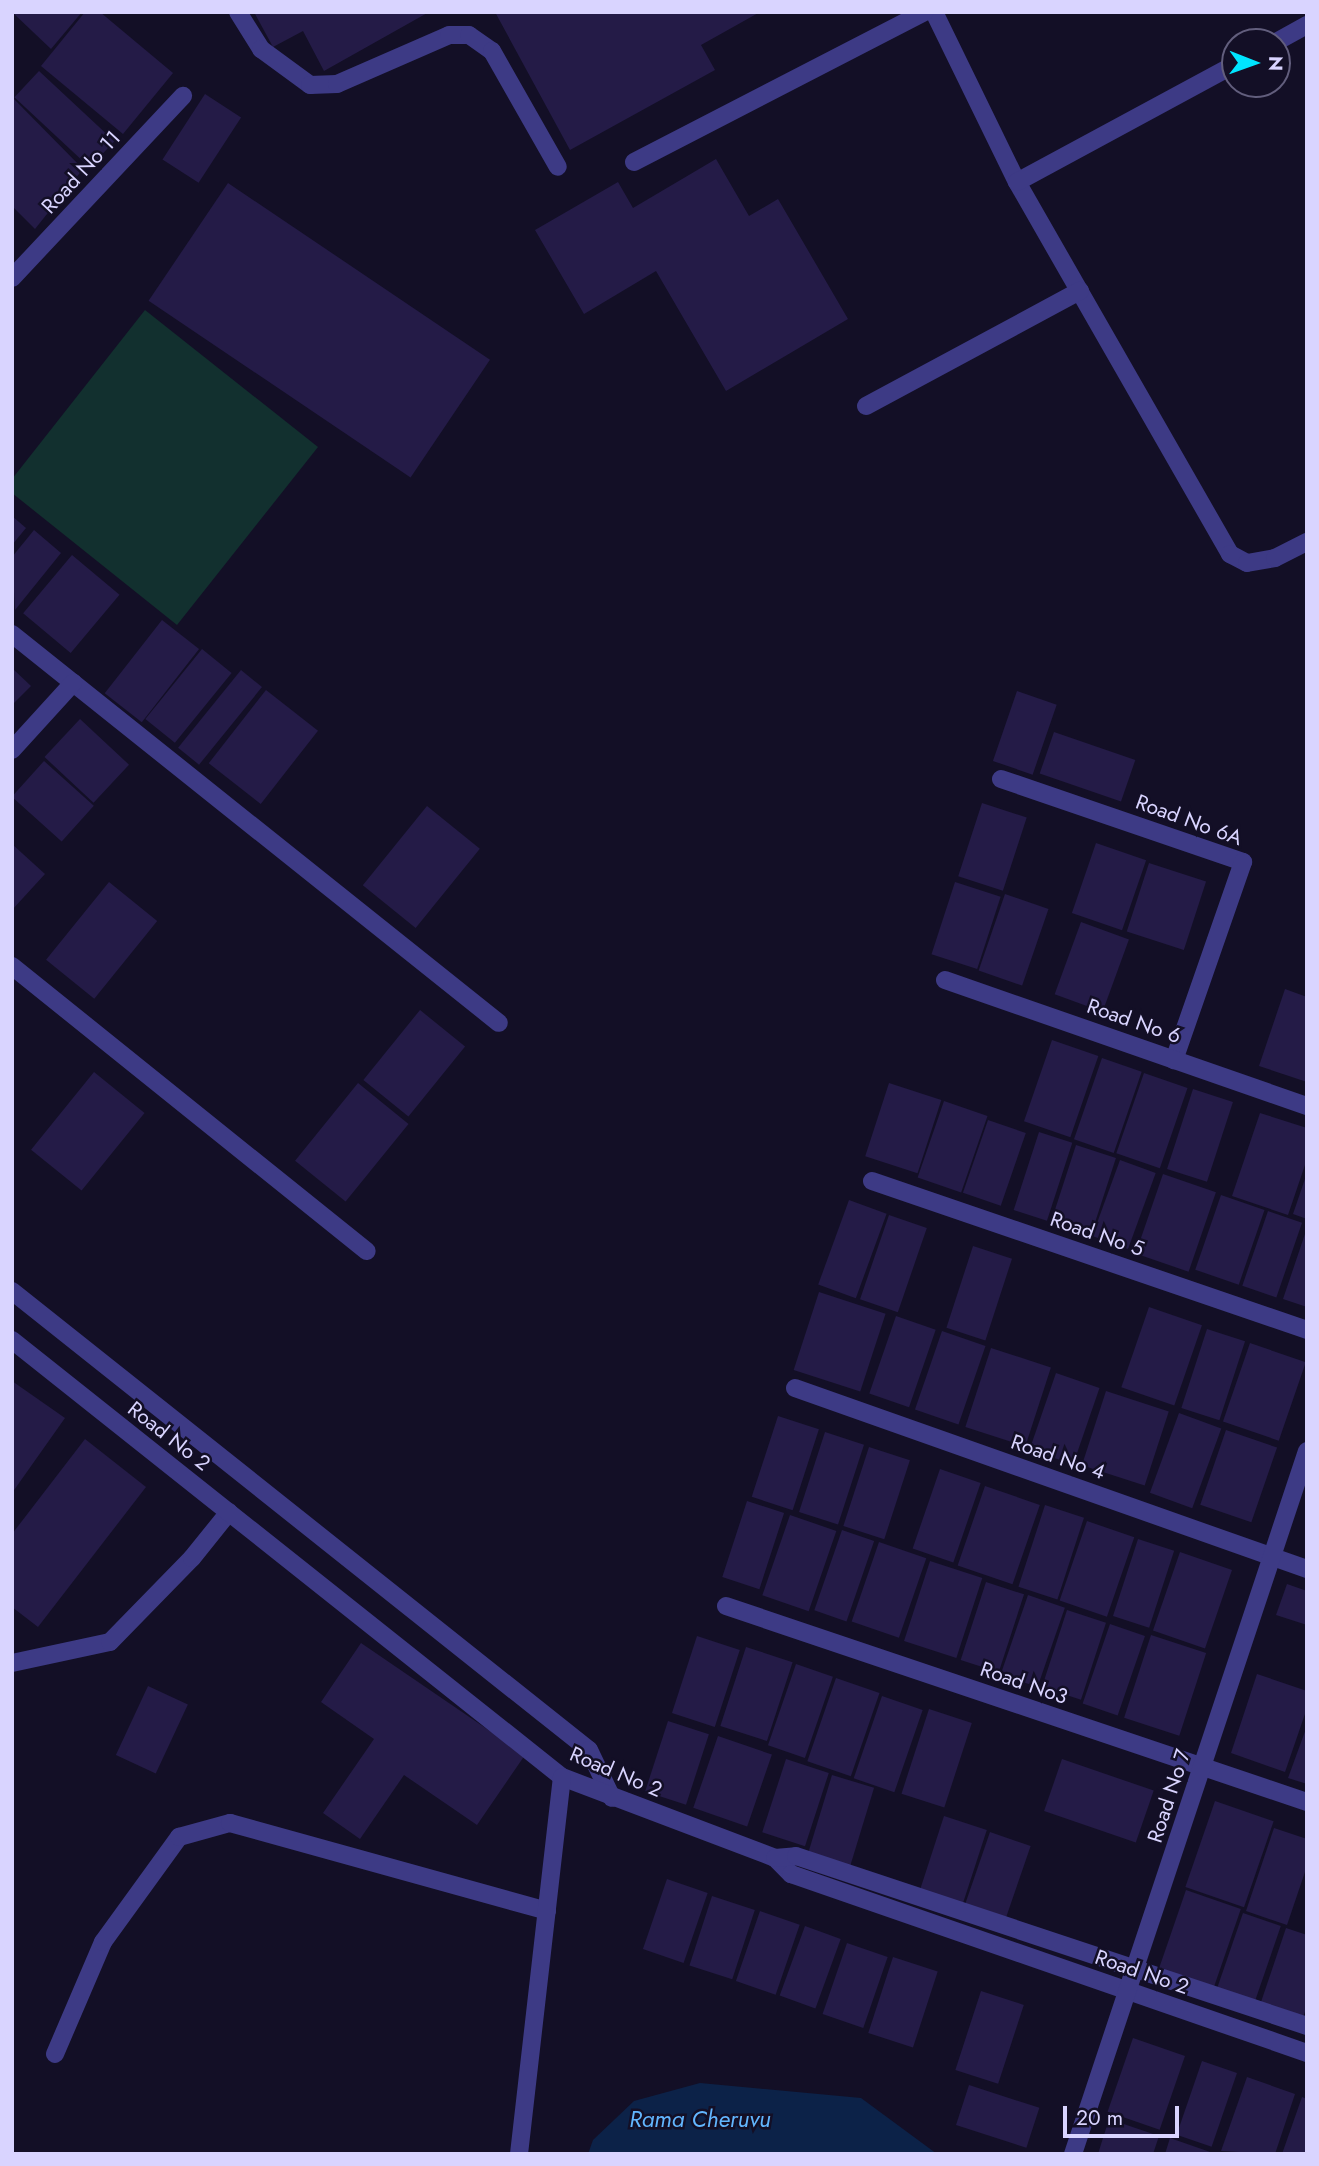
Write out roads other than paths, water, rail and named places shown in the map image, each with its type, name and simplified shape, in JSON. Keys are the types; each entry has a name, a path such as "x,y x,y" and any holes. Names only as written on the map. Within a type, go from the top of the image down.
{"street":[{"path":"238,12 261,48 310,85 337,84 449,35 469,36 492,51 558,167"},
{"path":"635,162 925,12"},
{"path":"934,12 1017,182 1230,554 1247,563 1275,558 1307,542"},
{"path":"1291,34 1307,25"},
{"path":"1017,182 1221,72"},
{"name":"Road No 11","path":"12,278 183,96"},
{"path":"866,406 1080,291"},
{"path":"12,634 499,1023"},
{"path":"12,750 72,683"},
{"name":"Road No 6A","path":"1002,779 1243,862 1174,1060"},
{"path":"12,966 367,1251"},
{"name":"Road No 6","path":"945,980 1307,1106"},
{"name":"Road No 5","path":"872,1181 1307,1330"},
{"path":"12,1291 589,1749 612,1798"},
{"name":"Road No 2","path":"12,1340 562,1777 775,1858 791,1874 1307,2053"},
{"name":"Road No 4","path":"794,1388 1307,1569"},
{"name":"Road No 7","path":"1073,2154 1307,1451"},
{"path":"12,1663 110,1642 192,1559 229,1512"},
{"name":"Road No3","path":"726,1605 1307,1802"},
{"path":"519,2154 562,1777"},
{"path":"55,2054 103,1942 179,1837 230,1823 547,1911"},
{"path":"775,1858 796,1856 1307,2026"}],"water":[{"name":"Rama Cheruvu","path":"700,2083 861,2098 937,2154 588,2154 593,2140 634,2101"}]}
